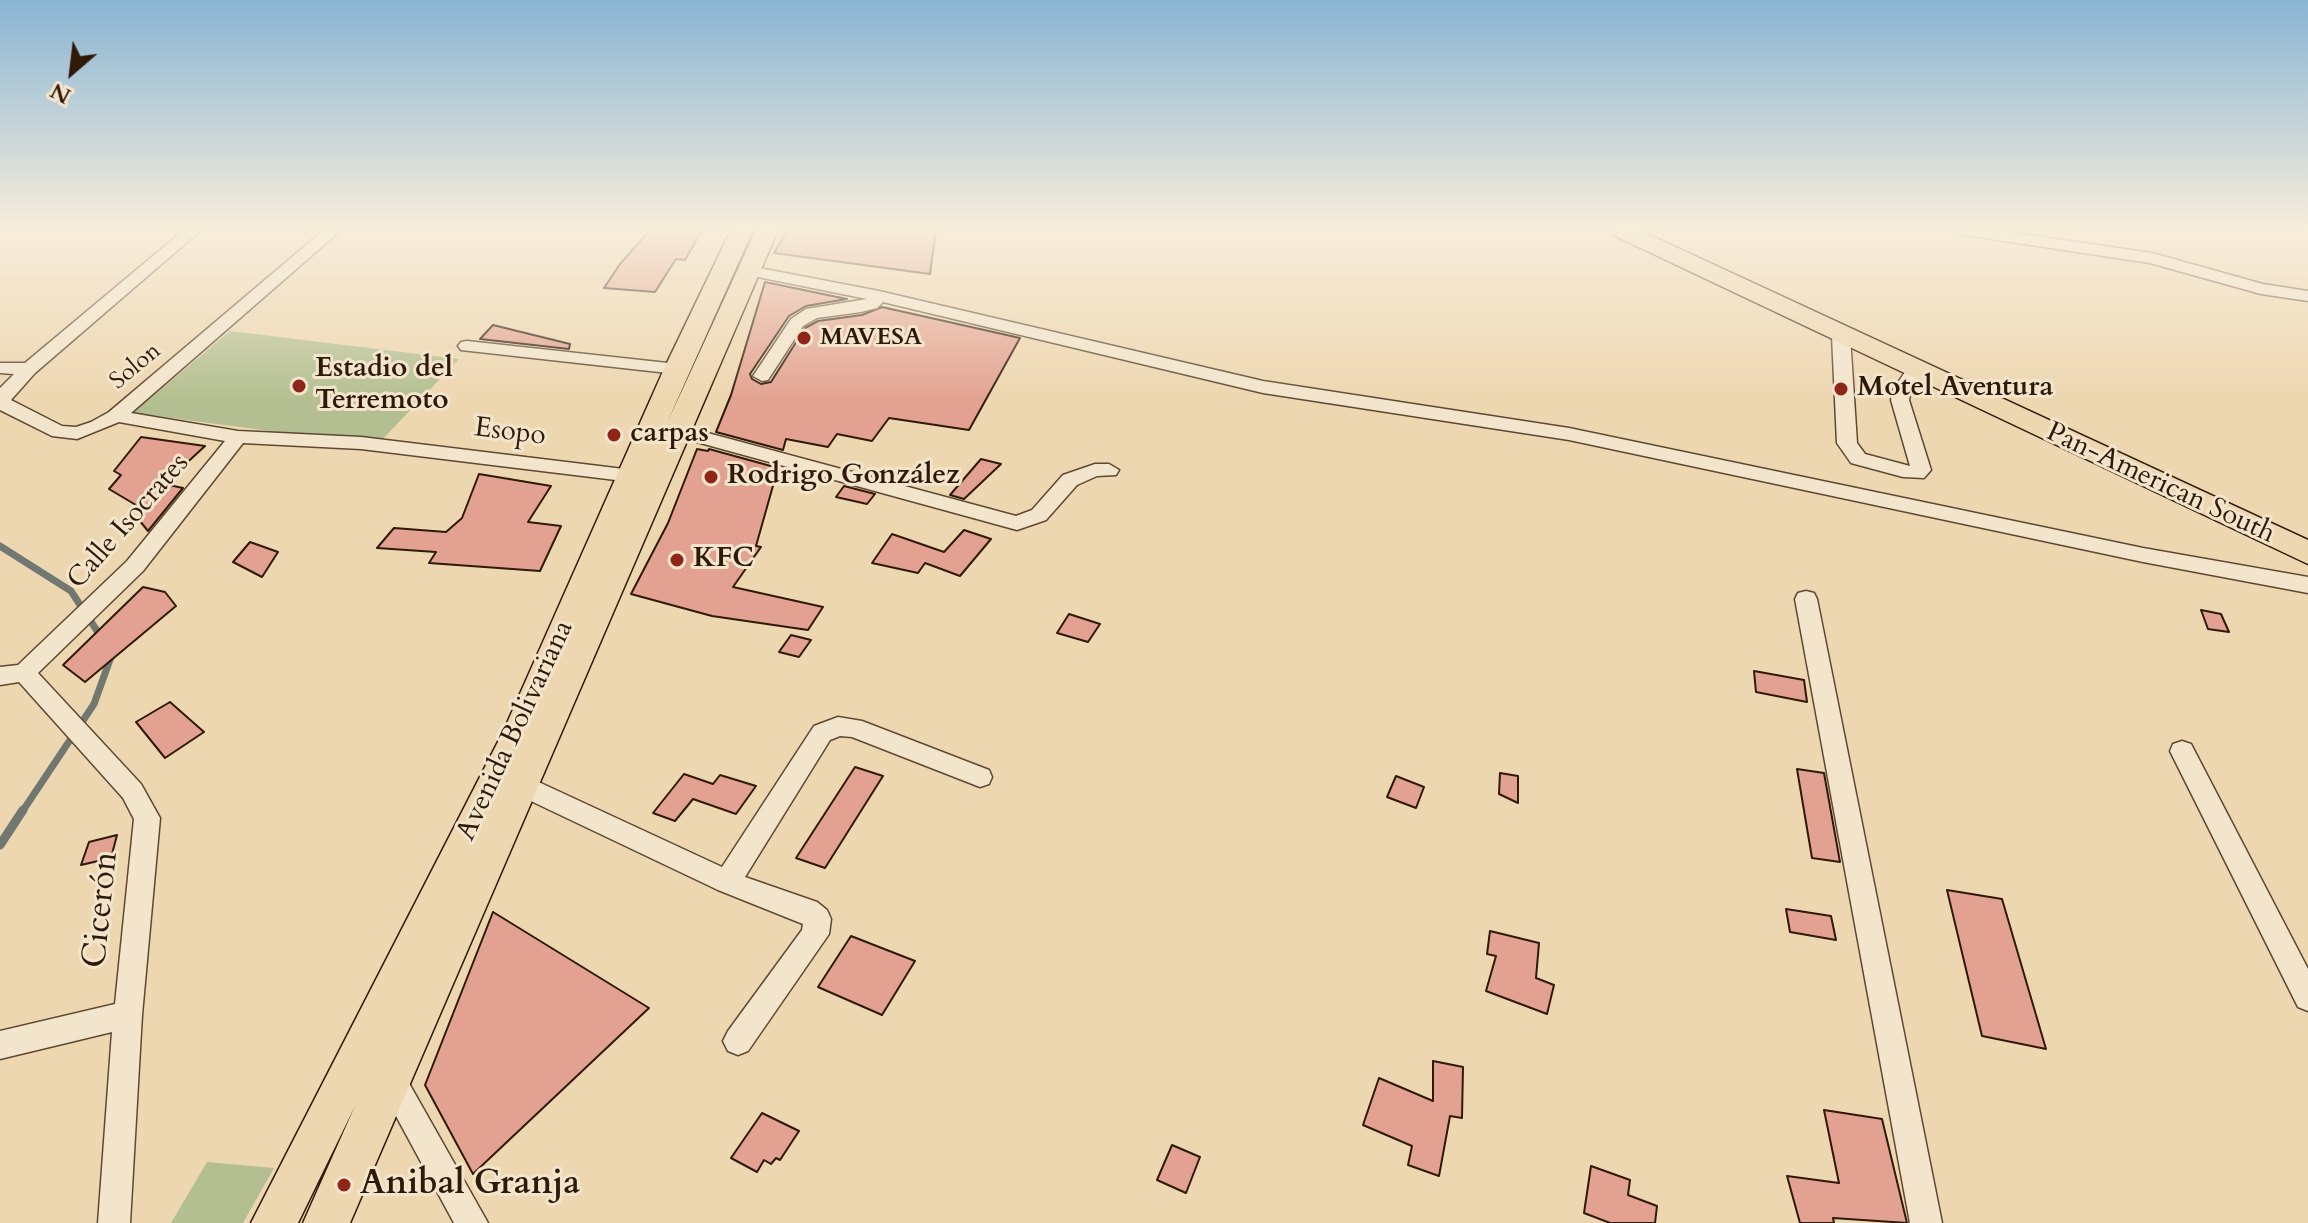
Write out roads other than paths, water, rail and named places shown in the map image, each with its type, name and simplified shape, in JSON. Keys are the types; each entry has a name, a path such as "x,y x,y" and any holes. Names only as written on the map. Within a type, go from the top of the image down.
{"highway":[{"name":"Avenida Bolivariana","path":"274,1223 520,732 715,287"},
{"name":"Avenida Bolivariana","path":"326,1223 742,287"},
{"name":"Pan-American South","path":"1739,287 2308,553"},
{"path":"1780,287 2308,531"}],"street":[{"path":"0,368 29,369 126,287"},
{"name":"Solon","path":"29,369 3,395 1,402 18,414 59,432 77,433 116,416 266,287"},
{"path":"833,287 1263,387 1569,434 2143,555 2308,585"},
{"path":"2254,287 2308,296"},
{"path":"762,376 797,323 812,313 861,307 879,296"},
{"path":"1841,336 1847,443 1858,459 1903,471 1917,473 1921,470 1900,400 1902,390 1915,370"},
{"path":"467,346 677,369"},
{"name":"Esopo","path":"116,416 238,437 361,443 632,476"},
{"path":"678,431 1017,523 1039,515 1070,480 1095,470 1109,470"},
{"name":"Calle Isocrates","path":"12,675 135,566 238,437"},
{"path":"1806,599 1926,1223"},
{"name":"Cicerón","path":"12,675 132,791 147,818 128,1015 114,1223"},
{"path":"727,882 822,733 838,726 854,728 980,777"},
{"path":"2182,751 2308,998"},
{"path":"521,785 727,882 807,911 817,919 815,934 738,1041"},
{"path":"0,1045 128,1015"},
{"path":"391,1079 472,1223"}],"waterway":[{"path":"0,546 71,591 101,637"},
{"path":"22,812 94,704 112,654"},
{"path":"0,845 23,810"}],"place":[{"name":"MAVESA","path":"804,338"},
{"name":"Estadio del Terremoto","path":"299,386"},
{"name":"Motel Aventura","path":"1841,389"},
{"name":"carpas","path":"614,435"},
{"name":"Rodrigo González","path":"711,477"},
{"name":"KFC","path":"677,560"},
{"name":"Anibal Granja","path":"344,1185"}]}
